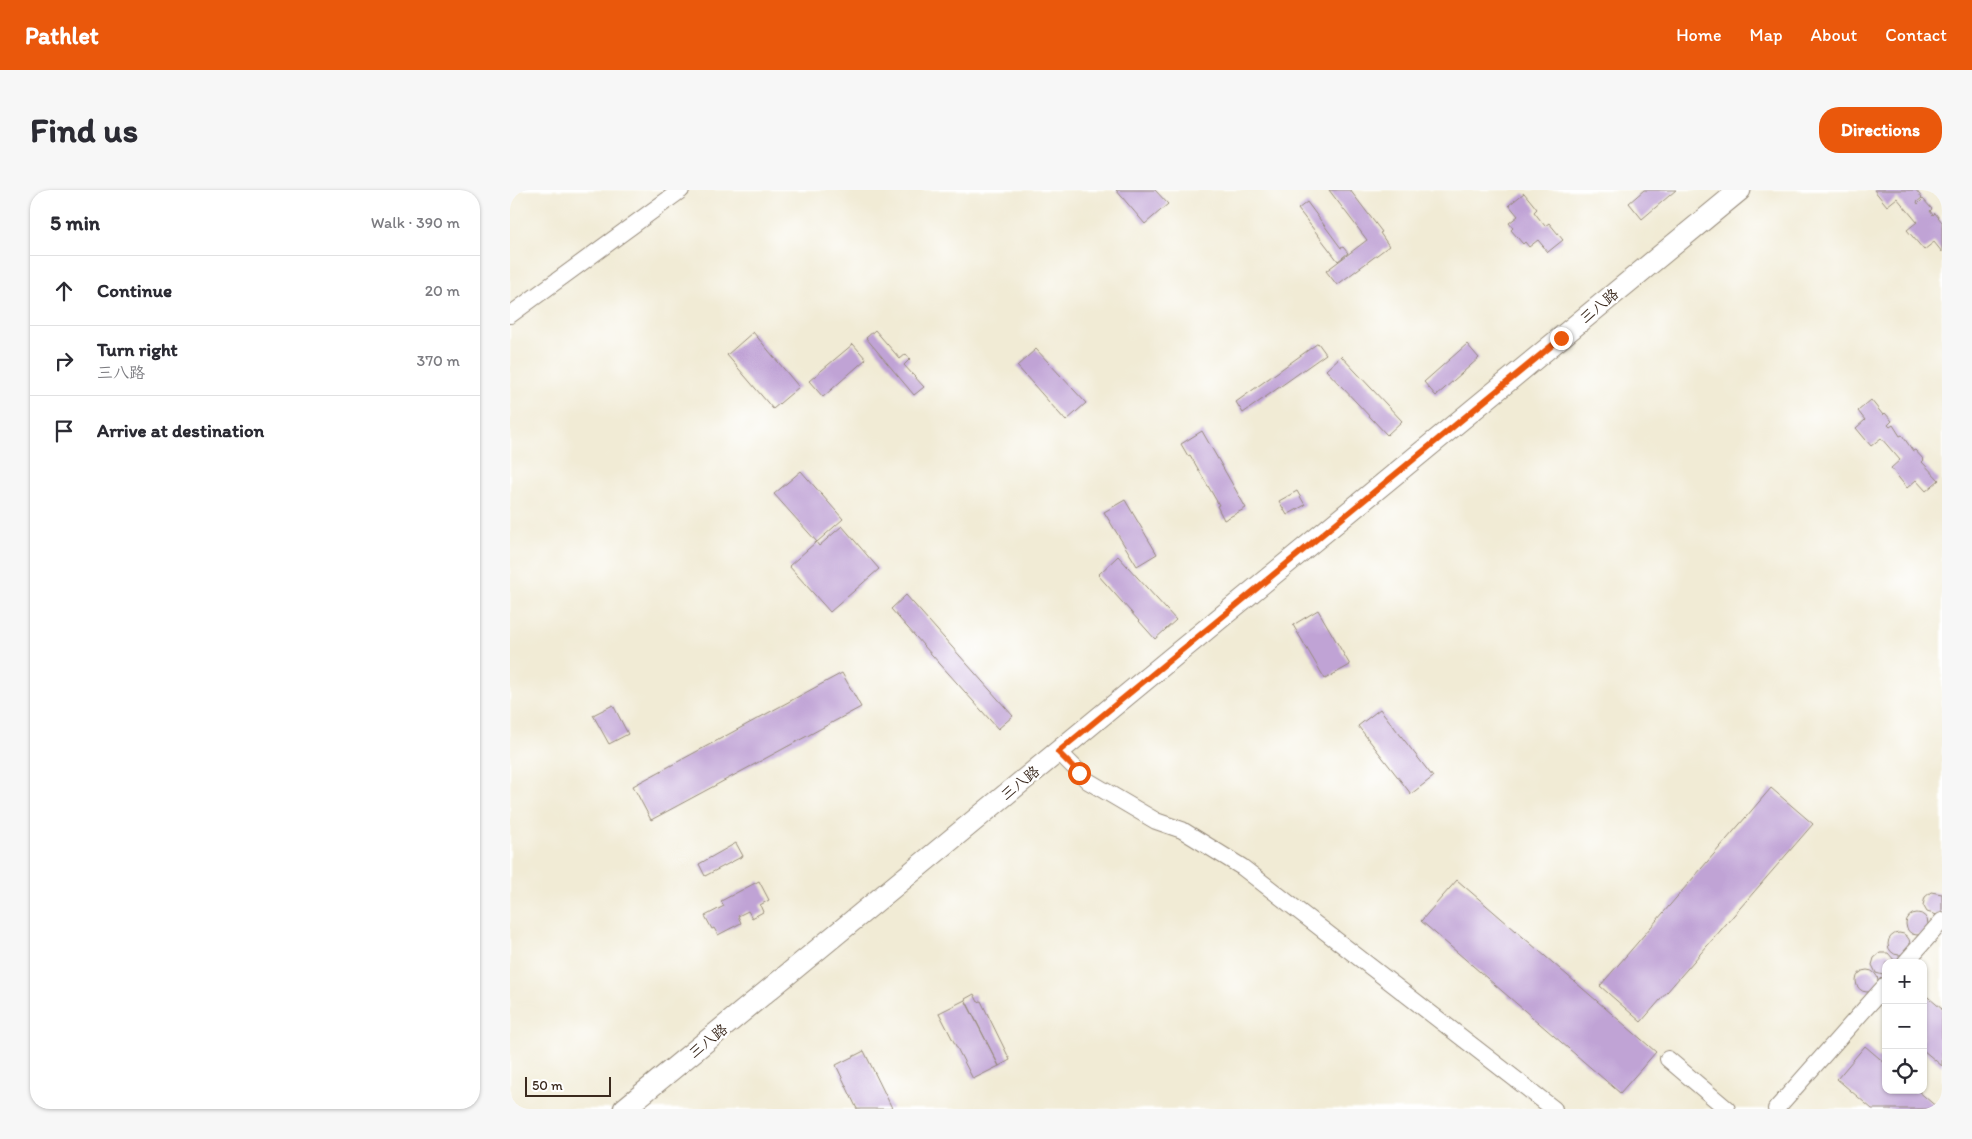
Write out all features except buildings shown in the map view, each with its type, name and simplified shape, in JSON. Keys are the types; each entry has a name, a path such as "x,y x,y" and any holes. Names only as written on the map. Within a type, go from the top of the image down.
{"main road":[{"name":"三八路","path":"624,1109 1740,190"}],"street":[{"path":"510,315 681,190"},
{"path":"1058,752 1088,781 1156,820 1182,830 1242,867 1554,1109"},
{"path":"1909,959 1942,921"},
{"path":"1776,1109 1882,990"},
{"path":"1668,1060 1727,1109"}],"route":[{"path":"1079,773 1058,752 1561,338"}]}
